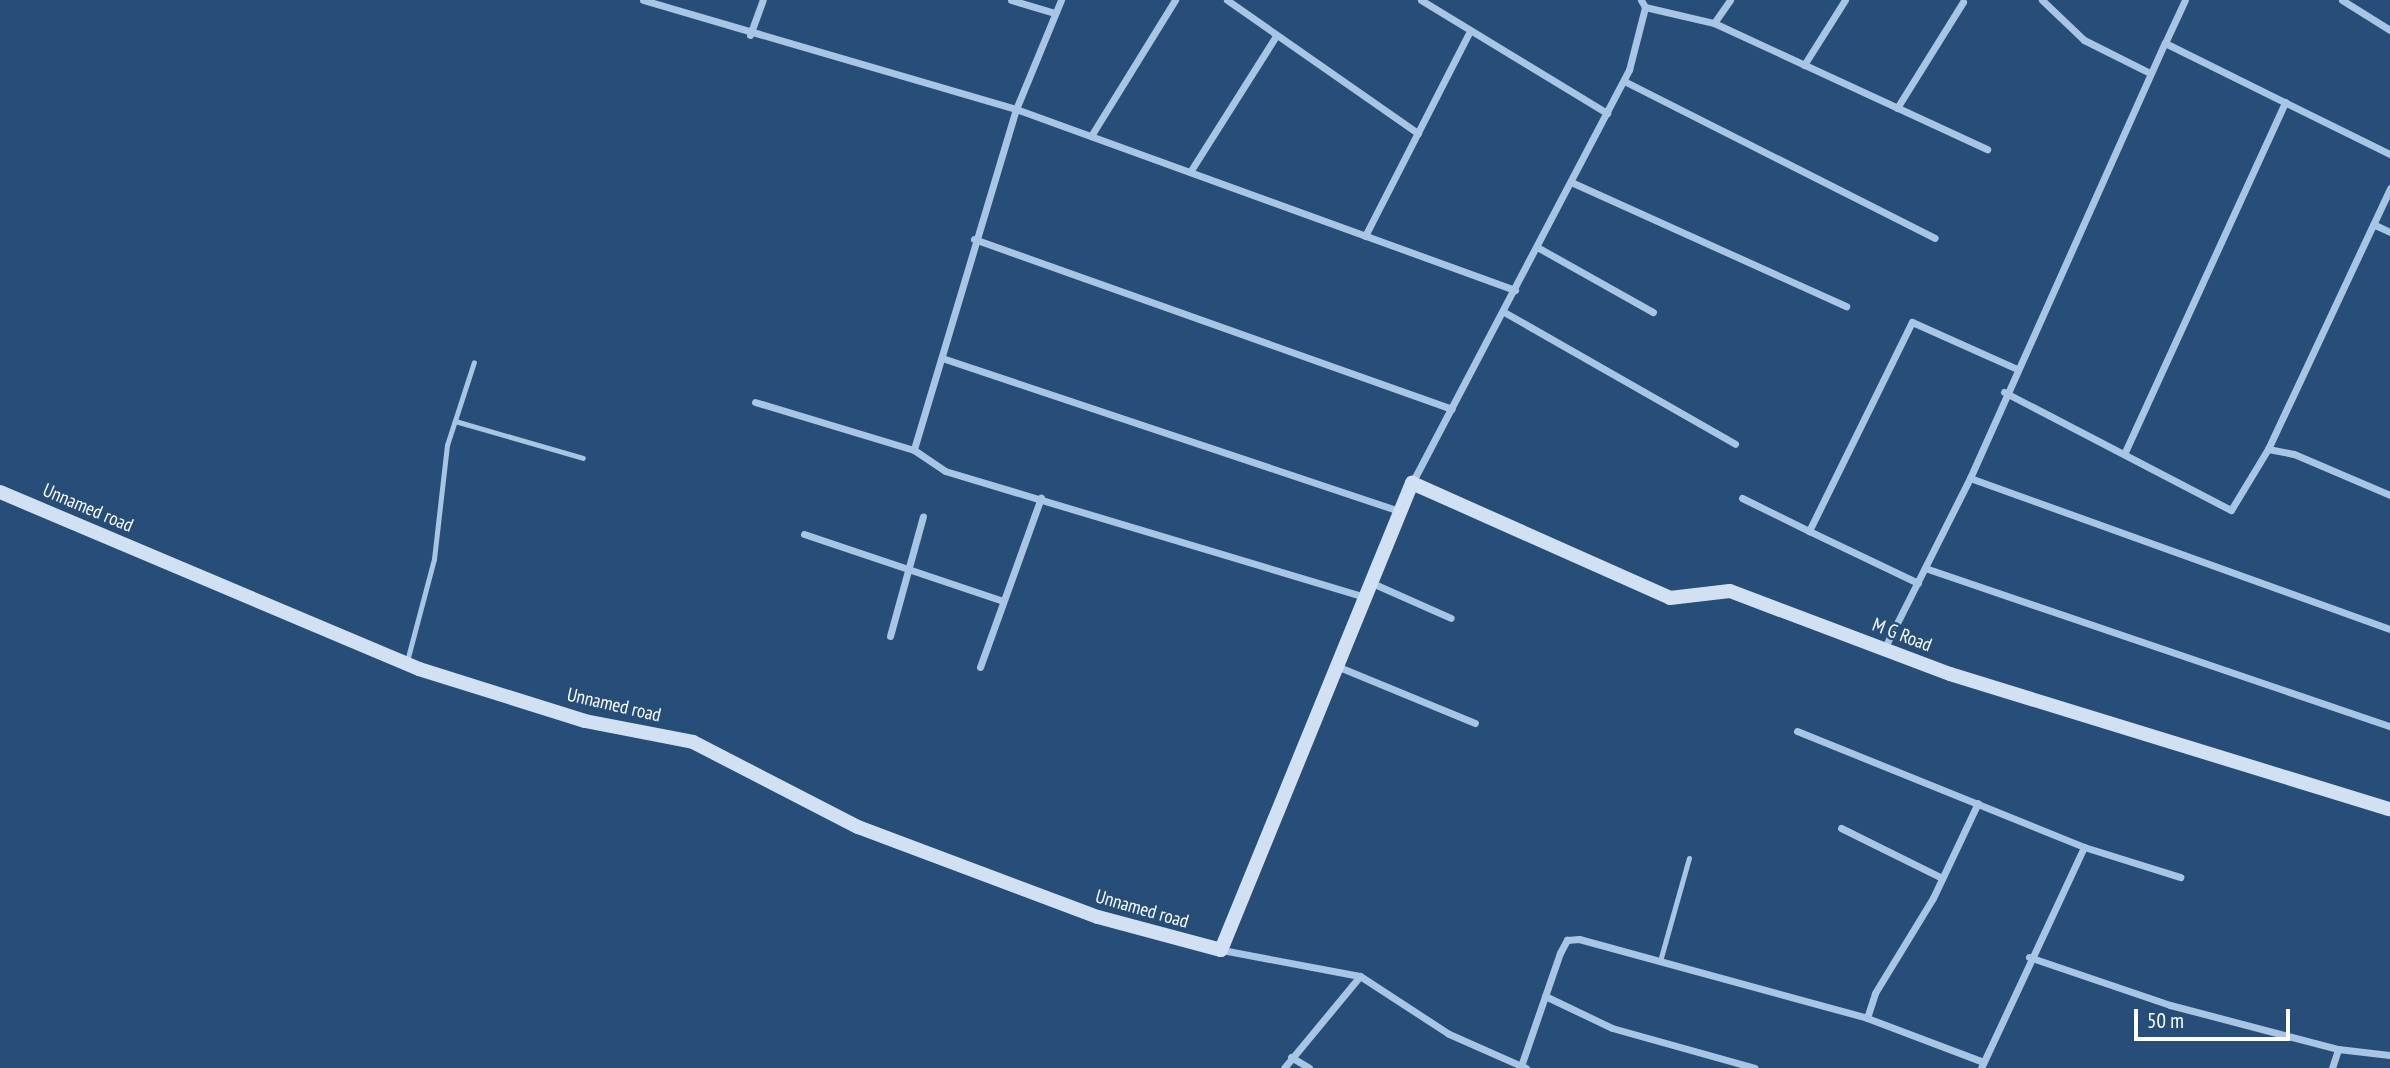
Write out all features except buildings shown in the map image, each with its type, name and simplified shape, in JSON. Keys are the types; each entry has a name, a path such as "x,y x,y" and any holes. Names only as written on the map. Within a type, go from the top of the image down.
{"street":[{"path":"643,0 750,35 1016,109 1516,290"},
{"path":"750,35 762,0"},
{"path":"1011,0 1055,13"},
{"path":"914,450 974,239 1016,109 1061,0"},
{"path":"1091,136 1175,0"},
{"path":"1227,0 1276,37 1418,133"},
{"path":"1421,0 1607,113"},
{"path":"1714,23 1730,0"},
{"path":"1804,65 1845,0"},
{"path":"2042,0 2084,40 2150,73"},
{"path":"1884,649 1970,478 2004,392 2185,0"},
{"path":"2342,0 2390,30"},
{"path":"1897,108 1963,2"},
{"path":"1987,149 1714,23 1643,4 1624,81 1412,483 1221,950 1360,976 1449,1034 1523,1067 1545,996 1567,940 1588,940 1867,1018 1981,1064 2029,957 2084,847"},
{"path":"1366,236 1470,31"},
{"path":"1190,172 1276,37"},
{"path":"2165,43 2390,154"},
{"path":"1624,81 1935,238"},
{"path":"2125,452 2285,102"},
{"path":"1571,182 1846,306"},
{"path":"2004,392 2125,452 2231,510 2267,449 2375,225 2390,188"},
{"path":"2375,225 2390,232"},
{"path":"974,239 1452,409"},
{"path":"1537,247 1653,313"},
{"path":"1503,313 1735,443"},
{"path":"1809,531 1912,322 2015,368"},
{"path":"942,358 1400,512"},
{"path":"755,402 914,450 945,471 1366,597"},
{"path":"2267,449 2294,454 2390,495"},
{"path":"1970,478 2390,629"},
{"name":"M G Road","path":"1412,483 1671,598 1730,591 1884,649 2390,809"},
{"name":"Unnamed road","path":"0,492 406,664 585,721 693,742 858,827 1098,917 1221,950"},
{"path":"980,667 1000,600 1041,498"},
{"path":"1742,498 1918,583"},
{"path":"890,636 923,516"},
{"path":"804,534 1000,600"},
{"path":"1925,568 2390,726"},
{"path":"1371,582 1451,618"},
{"path":"1339,667 1475,723"},
{"path":"1797,731 2084,847 2180,877"},
{"path":"1867,1018 1875,993 1942,878 1978,803"},
{"path":"1841,828 1942,878"},
{"path":"2029,957 2170,1005 2338,1049 2390,1055"},
{"path":"1284,1068 1360,976"},
{"path":"1545,996 1612,1028 1755,1068"},
{"path":"2332,1068 2338,1049"},
{"path":"1291,1057 1309,1068"}],"lane":[{"path":"406,664 434,559 455,421 474,362"},
{"path":"455,421 583,458"},
{"path":"1660,961 1689,858"}]}
